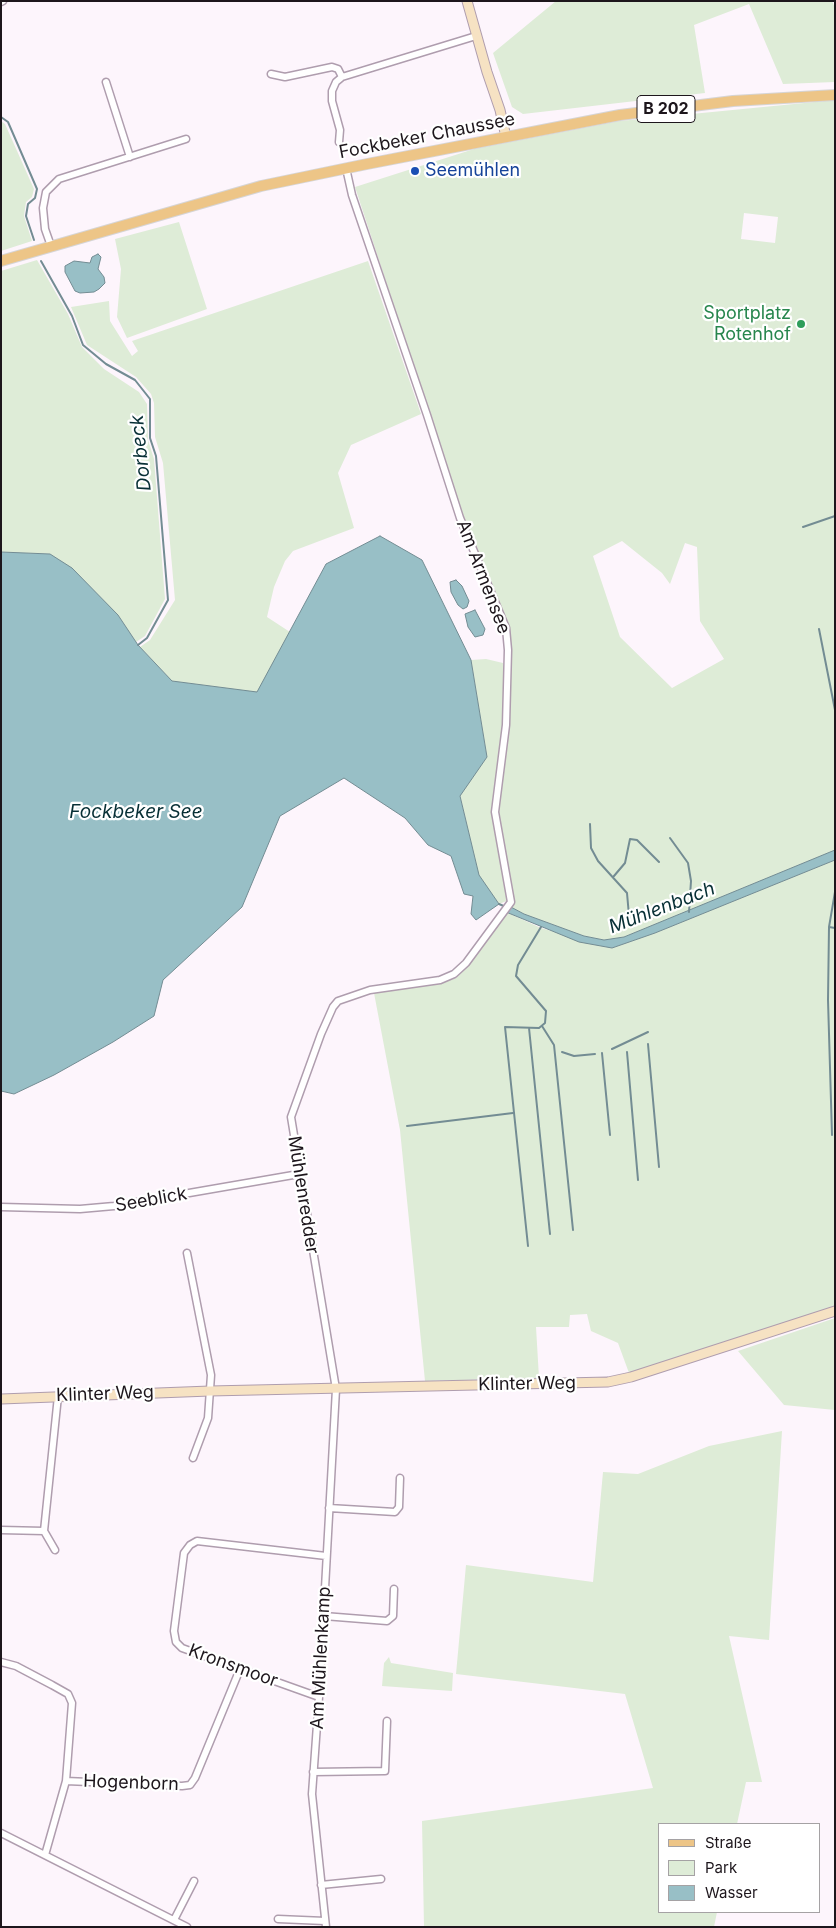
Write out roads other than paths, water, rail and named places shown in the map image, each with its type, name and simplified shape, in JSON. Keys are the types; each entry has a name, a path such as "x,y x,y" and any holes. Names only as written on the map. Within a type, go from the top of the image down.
{"main road":[{"name":"Fockbeker Chaussee","path":"1,261 261,186 346,168 620,115 733,101 835,95"}],"street":[{"path":"467,1 476,36 500,110 506,137"},
{"path":"339,142 340,130 332,101 332,90 336,82 342,77 476,36"},
{"path":"271,74 285,76 332,66 338,69 342,77"},
{"path":"106,82 130,157"},
{"path":"51,246 45,229 43,208 46,192 59,179 186,139"},
{"name":"Am Armensee","path":"333,1006 344,998 370,990 440,980 454,974 466,963 511,902 495,812 506,725 508,650 506,628 460,518 352,195 346,168"},
{"name":"Mühlenredder","path":"333,1006 290,1118 336,1389"},
{"name":"Seeblick","path":"1,1207 80,1209 114,1206 299,1174"},
{"path":"187,1253 211,1375 208,1418 193,1458"},
{"name":"Klinter Weg","path":"1,1399 210,1391 608,1382 631,1377 835,1312"},
{"name":"Am Mühlenkamp","path":"325,1924 312,1794 336,1389"},
{"path":"55,1550 44,1531 58,1396"},
{"path":"330,1508 395,1512 399,1507 400,1478"},
{"path":"1,1530 44,1531"},
{"name":"Kronsmoor","path":"319,1697 182,1648 176,1642 174,1631 184,1553 190,1545 197,1541 326,1556"},
{"path":"324,1616 387,1621 393,1616 394,1589"},
{"path":"1,1662 16,1666 68,1694 72,1703 66,1781 45,1855"},
{"name":"Hogenborn","path":"66,1781 190,1785 195,1778 240,1669"},
{"path":"314,1772 385,1771 387,1721"},
{"path":"1,1833 187,1927"},
{"path":"321,1885 381,1879"},
{"path":"174,1920 194,1881"},
{"path":"278,1919 325,1924"}],"water":[{"path":"98,254 101,257 98,269 104,277 105,283 94,292 80,293 75,291 65,272 65,266 74,261 90,263 92,257"},
{"name":"Fockbeker See","path":"380,536 422,560 471,660 487,757 460,796 479,875 499,904 476,920 471,914 473,896 464,894 451,856 428,845 405,818 344,778 280,816 242,907 163,980 154,1016 113,1042 54,1075 14,1094 1,1091 1,552 50,554 72,568 118,615 138,645 172,681 257,692 326,564"},
{"path":"456,580 462,586 469,601 467,607 463,609 458,605 451,592 450,582"},
{"path":"475,610 485,629 483,635 475,637 468,627 465,614"},
{"path":"835,850 835,860 655,933 612,948 579,942 506,912 509,906 524,914 584,936 604,940 624,937"}],"waterway":[{"name":"Dorbeck","path":"1,117 8,122 37,189 35,198 28,204 26,216 34,240"},
{"name":"Dorbeck","path":"41,261 72,316 83,345 106,364 135,380 150,399 150,438 156,456 168,600 147,638 138,645"},
{"path":"803,527 835,516"},
{"path":"819,629 835,710"},
{"path":"590,824 591,848 598,861 627,893 630,927"},
{"path":"670,838 688,863 691,881 689,912"},
{"path":"614,876 625,863 630,839 637,840 659,862"},
{"path":"832,1135 828,1000 829,927 835,892"},
{"name":"Mühlenbach","path":"499,904 506,907"},
{"path":"528,1246 505,1027 539,1028 545,1023 546,1011 516,976 518,965 541,927"},
{"path":"829,927 835,928"},
{"path":"542,1026 554,1045 573,1230"},
{"path":"529,1028 550,1234"},
{"path":"612,1049 648,1032"},
{"path":"648,1044 659,1167"},
{"path":"562,1052 574,1056 595,1054"},
{"path":"627,1052 638,1180"},
{"path":"602,1053 610,1135"},
{"path":"407,1126 513,1113"}],"place":[{"name":"Seemühlen","path":"415,171"},
{"name":"Sportplatz Rotenhof","path":"801,324"}]}
